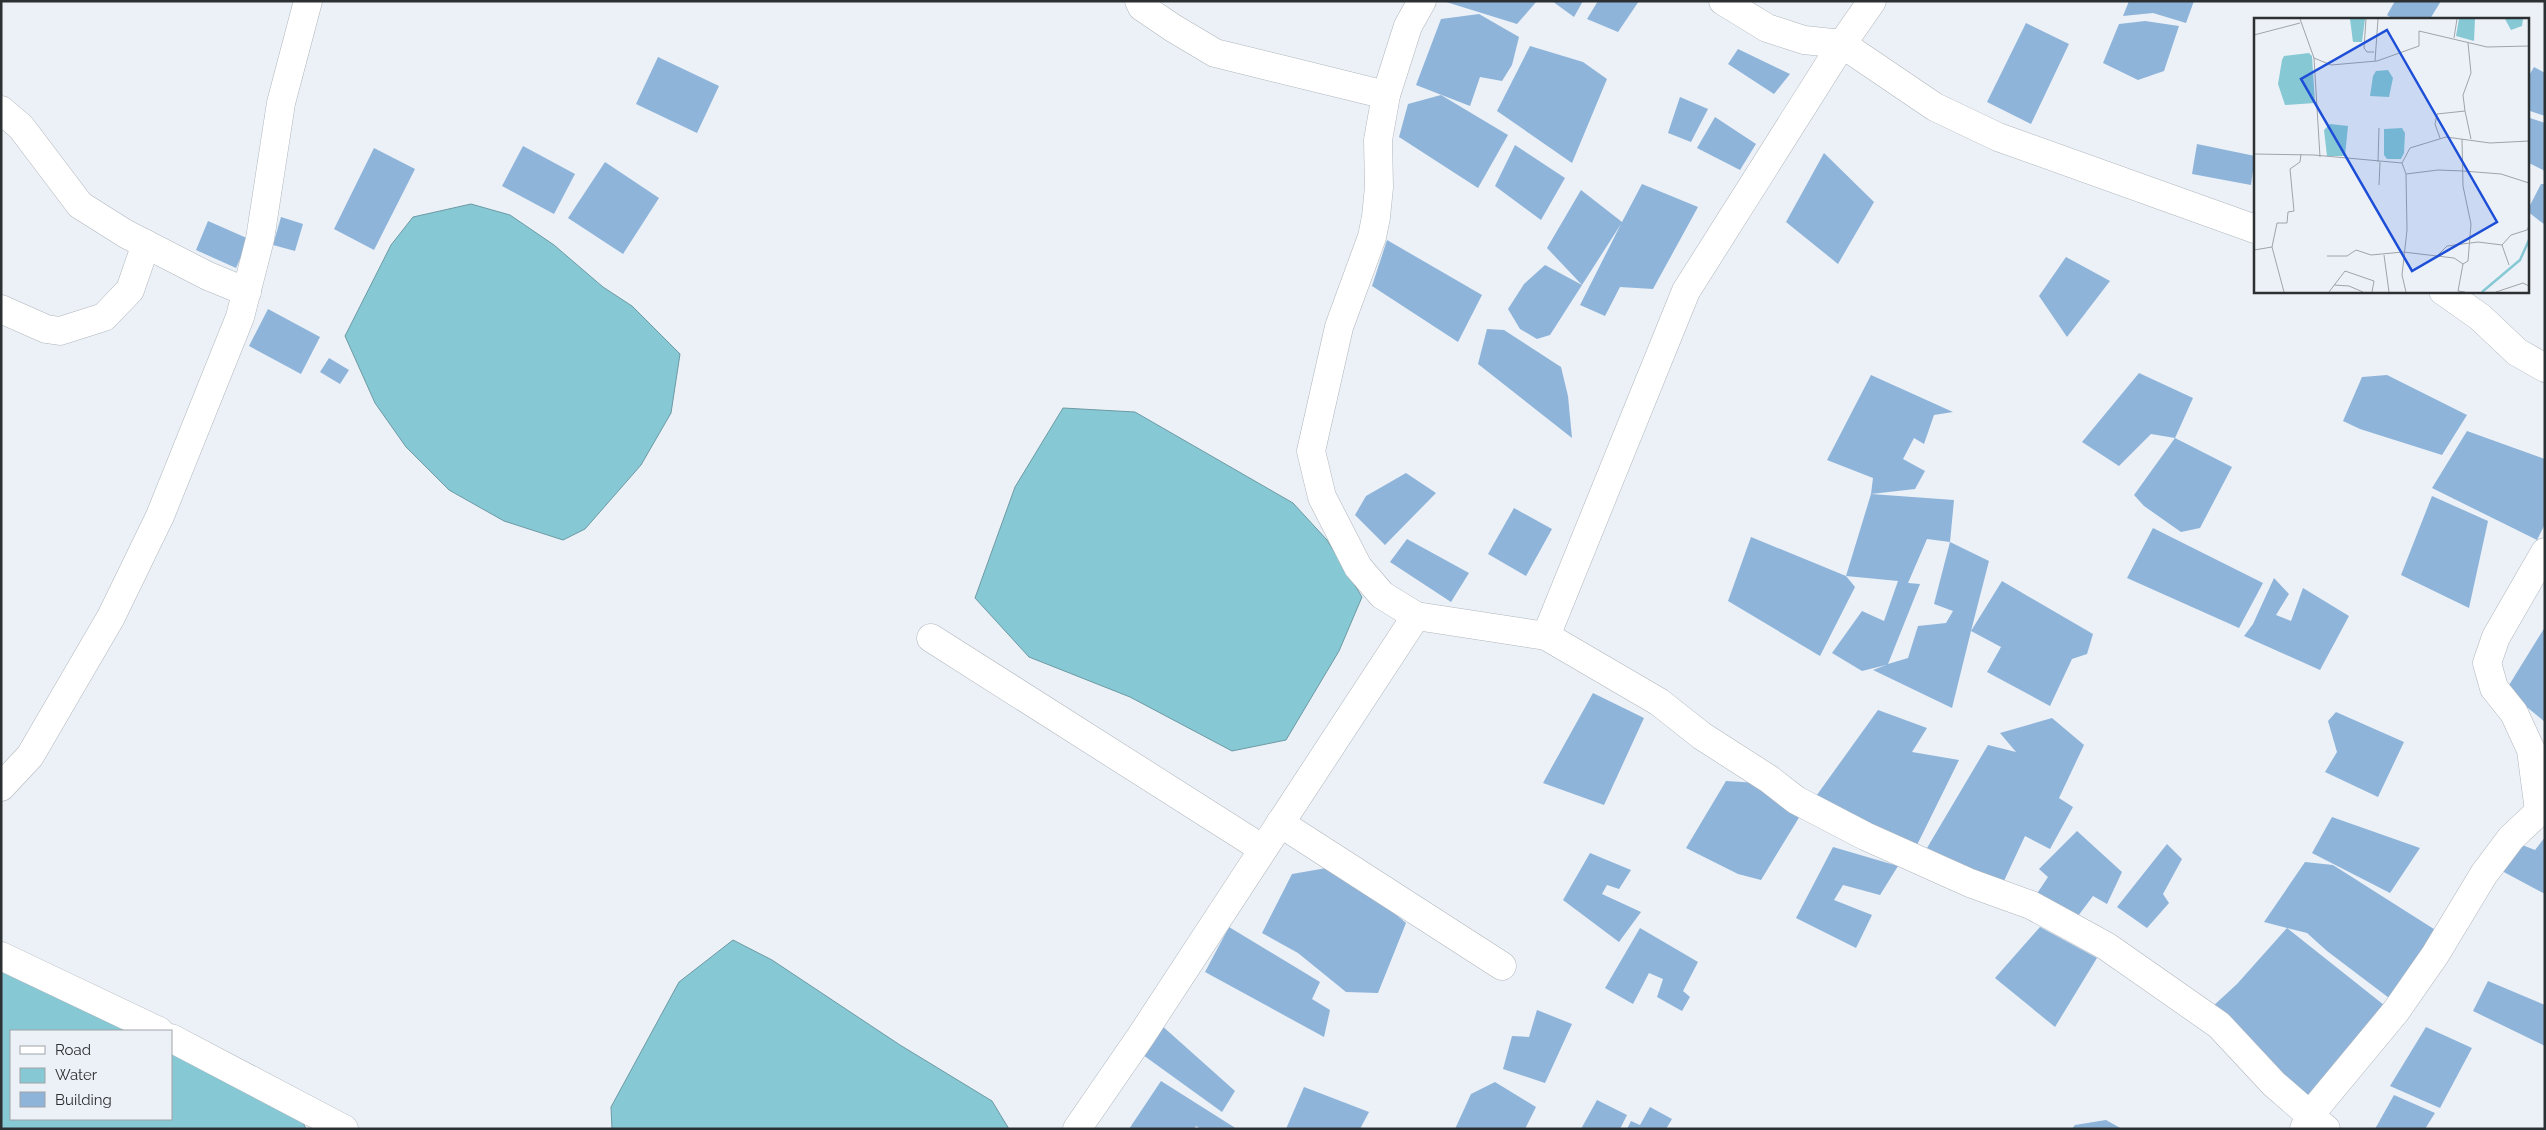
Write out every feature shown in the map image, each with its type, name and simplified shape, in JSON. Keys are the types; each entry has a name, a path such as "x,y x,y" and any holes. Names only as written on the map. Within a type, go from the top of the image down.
{"street":[{"path":"1,787 30,756 111,618 142,555 240,317 260,239 282,103 308,1"},
{"path":"1140,1 1142,7 1215,53 1386,95"},
{"path":"1422,1 1408,26 1386,95 1378,140 1379,186 1373,230 1339,327 1311,451 1322,497 1358,567 1382,595 1416,616 1546,636 1659,702 1702,736 1754,769 1796,800 1882,844 1970,883 2032,905 2106,946 2219,1025 2313,1125 2435,955 2489,867 2511,838 2542,808 2531,750 2514,713 2494,688 2487,663 2496,637 2545,552"},
{"path":"1723,1 1767,28 1804,40 1842,44 1935,106 1998,137 2254,229"},
{"path":"1546,636 1686,291 1842,44 1872,1"},
{"path":"1,110 20,128 80,205 146,244 208,276 247,292"},
{"path":"1,309 46,329 60,331 104,317 130,290 146,244"},
{"path":"2444,292 2480,317 2517,352 2545,368"},
{"path":"1077,1129 1416,616"},
{"path":"931,638 1263,849"},
{"path":"1280,823 1502,966"},
{"path":"1,956 157,1030"},
{"path":"172,1039 344,1129"}],"water":[{"path":"471,204 510,215 554,245 603,287 632,306 680,354 671,413 641,465 585,529 563,540 504,521 449,490 406,447 375,403 345,336 391,245 413,217"},
{"path":"1063,408 1135,412 1293,503 1327,540 1362,597 1339,651 1286,740 1232,751 1130,697 1029,657 975,598 1015,487"},
{"path":"733,940 772,960 900,1045 992,1101 1009,1129 612,1129 611,1107 679,982"},
{"path":"1,971 130,1030 10,1030 10,1120 172,1120 172,1049 295,1106 306,1129 1,1129"}],"building":[{"path":"1443,1 1537,1 1517,24"},
{"path":"1552,1 1583,1 1574,17"},
{"path":"1598,1 1639,1 1618,32 1587,19"},
{"path":"2129,1 2194,1 2186,23 2153,13 2123,16"},
{"path":"2395,1 2441,1 2431,18 2392,18 2387,15"},
{"path":"1479,14 1519,37 1512,65 1502,81 1480,77 1470,106 1416,85 1441,19"},
{"path":"2145,21 2179,26 2164,71 2138,80 2103,63 2119,24"},
{"path":"2026,23 2069,44 2031,124 1987,102"},
{"path":"1530,46 1583,62 1607,79 1572,163 1497,111"},
{"path":"1738,49 1790,74 1774,94 1728,64"},
{"path":"658,57 719,86 697,133 636,104"},
{"path":"2534,67 2545,73 2545,116 2528,110 2528,77"},
{"path":"1441,95 1508,135 1478,188 1399,137 1408,104"},
{"path":"1680,97 1708,109 1691,142 1668,133"},
{"path":"1715,117 1756,144 1740,170 1697,148"},
{"path":"2528,117 2545,123 2545,171 2528,162"},
{"path":"2197,144 2254,156 2251,185 2192,174"},
{"path":"1515,145 1565,178 1541,220 1495,186"},
{"path":"523,146 575,174 554,214 502,186"},
{"path":"374,148 415,169 374,250 334,229"},
{"path":"1824,153 1874,202 1838,264 1786,222"},
{"path":"605,162 659,198 623,254 568,218"},
{"path":"1642,184 1698,207 1653,289 1620,287 1605,316 1580,305 1621,224 1582,285 1547,248 1581,190 1622,222"},
{"path":"2541,184 2545,184 2545,225 2528,212"},
{"path":"281,217 303,224 295,251 273,245"},
{"path":"208,221 249,239 236,268 196,250"},
{"path":"1387,240 1482,295 1458,342 1372,286"},
{"path":"2066,257 2110,281 2067,337 2039,296"},
{"path":"1545,265 1582,285 1550,335 1537,339 1520,329 1508,309 1524,284"},
{"path":"268,309 320,337 301,374 249,346"},
{"path":"1487,329 1504,330 1561,367 1568,396 1572,438 1478,364"},
{"path":"329,358 349,370 340,384 320,372"},
{"path":"2139,373 2193,398 2175,438 2151,434 2119,466 2082,442"},
{"path":"1871,375 1953,412 1934,415 1924,444 1914,438 1903,459 1925,471 1915,489 1871,494 1873,478 1827,460"},
{"path":"2387,375 2467,415 2442,455 2360,429 2343,421 2362,377"},
{"path":"2467,431 2545,459 2545,524 2537,540 2432,488"},
{"path":"2175,438 2232,467 2200,528 2181,532 2144,506 2134,495"},
{"path":"1406,473 1436,493 1385,545 1355,515 1366,496"},
{"path":"1871,494 1954,500 1950,542 1989,561 1952,708 1873,670 1886,665 1862,671 1832,653 1862,611 1884,621 1898,581 1846,576","holes":["1927,539 1950,542 1934,604 1953,611 1946,623 1918,626 1908,658 1888,664 1920,584 1908,583"]},
{"path":"2432,496 2488,521 2469,608 2401,575"},
{"path":"1514,508 1552,529 1526,576 1488,554"},
{"path":"2153,528 2263,583 2239,628 2127,578"},
{"path":"1751,537 1846,576 1855,587 1820,656 1728,601"},
{"path":"1407,539 1469,573 1451,602 1390,562"},
{"path":"2274,578 2289,594 2276,615 2291,621 2303,588 2349,616 2320,670 2244,636 2253,624"},
{"path":"2002,581 2093,634 2087,654 2072,659 2050,706 1987,672 2001,647 1971,631"},
{"path":"2545,627 2545,722 2506,690"},
{"path":"1593,693 1644,718 1604,805 1543,783"},
{"path":"1878,710 1927,728 1912,752 1959,760 1917,845 1814,799"},
{"path":"2336,712 2404,742 2378,797 2325,772 2337,752 2328,721"},
{"path":"2052,718 2084,745 2059,798 2073,807 2050,849 2025,836 2003,883 1927,848 1988,745 2016,752 2000,733"},
{"path":"1726,781 1758,783 1800,816 1761,880 1738,874 1686,848"},
{"path":"2332,817 2420,848 2390,893 2312,853"},
{"path":"2077,831 2122,872 2107,904 2093,896 2078,916 2036,895 2048,877 2039,869"},
{"path":"2545,837 2545,894 2502,871 2517,843 2535,850"},
{"path":"2167,844 2182,859 2163,894 2169,903 2147,928 2117,907"},
{"path":"1833,847 1898,866 1880,895 1843,885 1834,900 1872,915 1856,948 1796,918"},
{"path":"1590,853 1631,870 1619,889 1607,885 1602,894 1641,912 1619,942 1563,900"},
{"path":"2305,862 2333,865 2437,931 2393,1001 2327,951 2307,933 2264,922"},
{"path":"1338,866 1406,923 1378,993 1346,992 1298,953 1262,933 1292,874"},
{"path":"1229,927 1320,982 1312,999 1330,1010 1324,1037 1205,972"},
{"path":"2040,927 2097,958 2055,1027 1995,978"},
{"path":"1640,928 1698,962 1683,991 1690,997 1682,1011 1657,997 1663,979 1649,973 1633,1004 1605,988"},
{"path":"2287,928 2389,1009 2314,1103 2211,1008 2237,984"},
{"path":"2488,981 2545,1005 2545,1046 2473,1011"},
{"path":"1537,1010 1572,1024 1545,1083 1503,1069 1512,1036 1529,1037"},
{"path":"1160,1024 1235,1091 1222,1112 1143,1055"},
{"path":"2426,1027 2472,1048 2440,1108 2390,1086"},
{"path":"1161,1081 1237,1129 1201,1129 1196,1126 1194,1129 1129,1129"},
{"path":"1495,1082 1536,1107 1525,1129 1455,1129 1471,1094"},
{"path":"1304,1087 1369,1112 1360,1129 1286,1129"},
{"path":"2394,1095 2435,1113 2425,1129 2375,1129"},
{"path":"1597,1100 1627,1115 1620,1129 1581,1129"},
{"path":"1650,1107 1672,1119 1666,1129 1627,1129 1631,1121 1640,1125"},
{"path":"2106,1120 2122,1129 2072,1129 2075,1125"}]}
